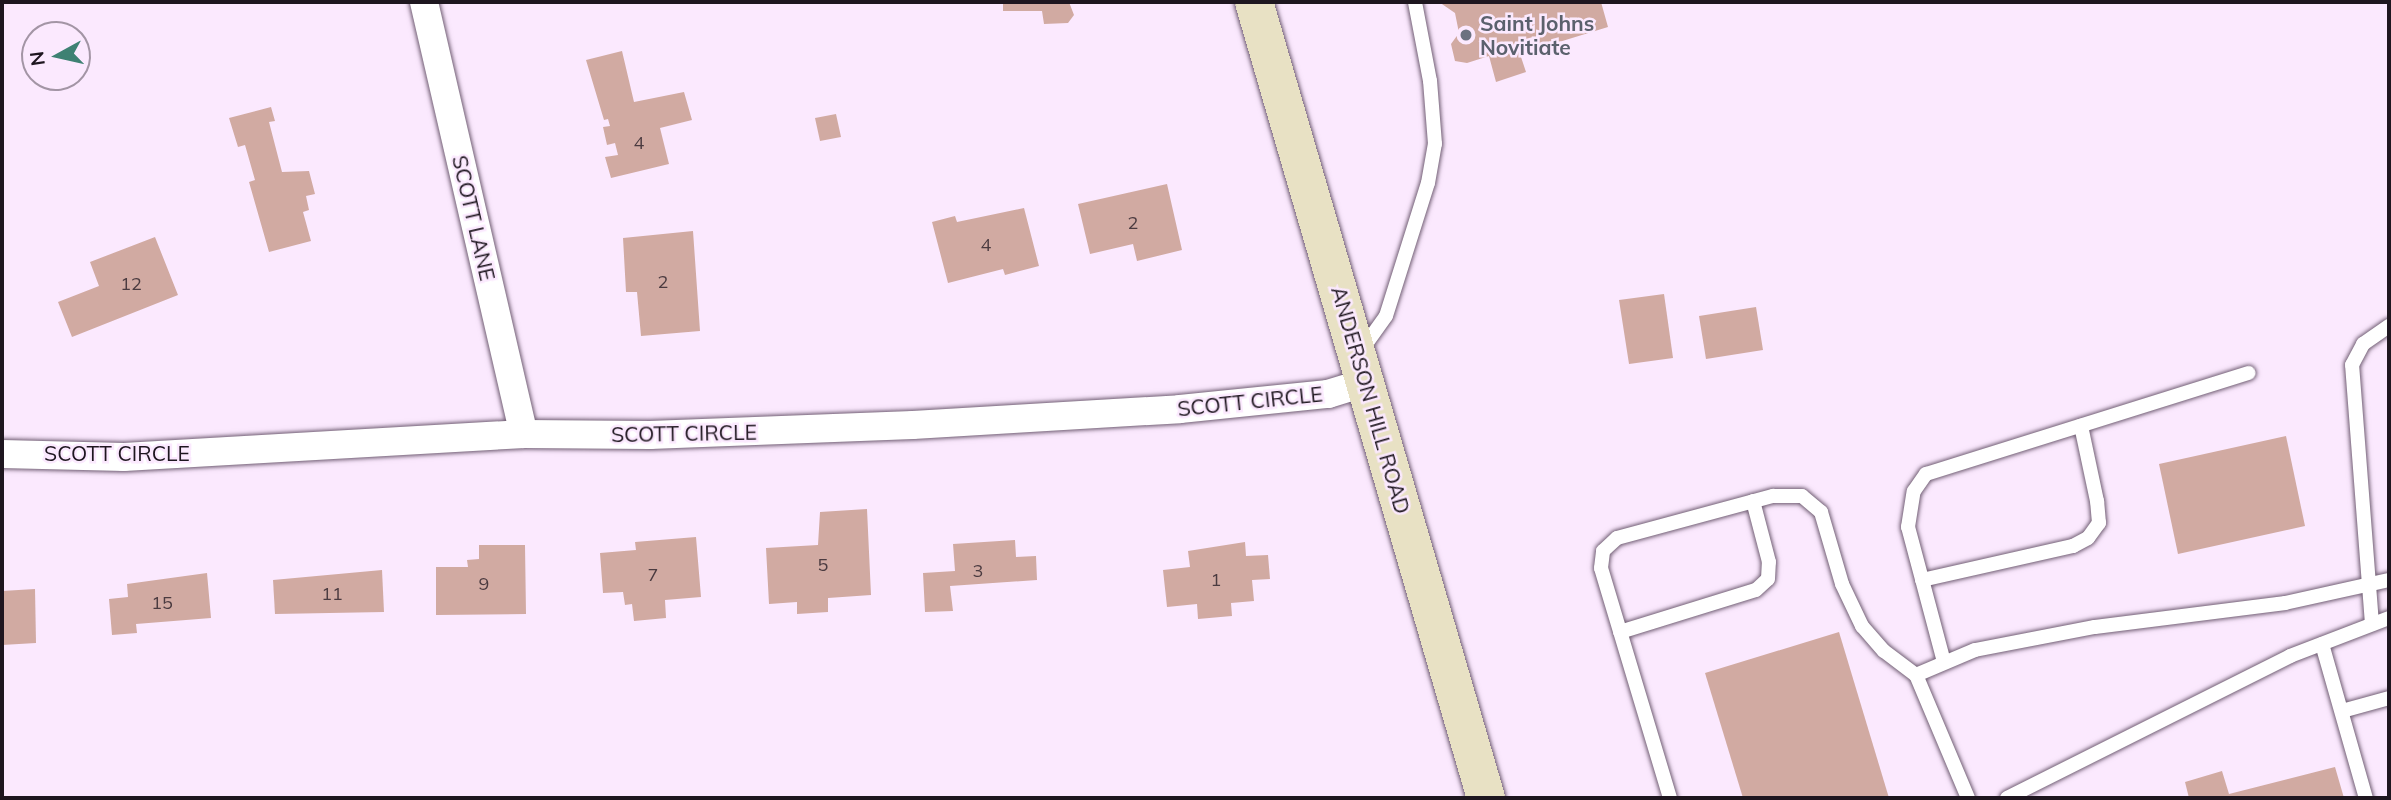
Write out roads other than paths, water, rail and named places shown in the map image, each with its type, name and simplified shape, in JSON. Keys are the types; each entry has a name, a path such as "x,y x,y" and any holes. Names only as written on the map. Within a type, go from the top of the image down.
{"main road":[{"name":"ANDERSON HILL ROAD","path":"1255,2 1327,241 1360,370 1486,798"}],"street":[{"name":"SCOTT LANE","path":"424,2 524,434"},
{"name":"SCOTT CIRCLE","path":"2,454 124,457 524,434 650,435 926,425 1180,409 1328,394 1360,370"}],"lane":[{"path":"1360,370 1386,316 1428,183 1435,144 1430,81 1415,2"},
{"path":"2372,624 2352,365 2363,344 2389,326"},
{"path":"1944,662 1908,527 1914,491 1926,474 2249,373"},
{"path":"1922,580 2073,547 2088,538 2099,523 2081,426"},
{"path":"1670,798 1601,568 1603,551 1617,538 1753,501 1802,496 1821,512 1842,584 1862,626 1884,651 1916,674 1968,798"},
{"path":"1620,632 1756,590 1768,579 1769,562 1753,501"},
{"path":"1916,674 1975,650 2095,627 2285,603 2389,580"},
{"path":"2007,798 2322,644 2389,618"},
{"path":"2322,644 2366,798"},
{"path":"2342,711 2389,698"}],"place":[{"name":"Saint Johns Novitiate","path":"1466,35"}]}
